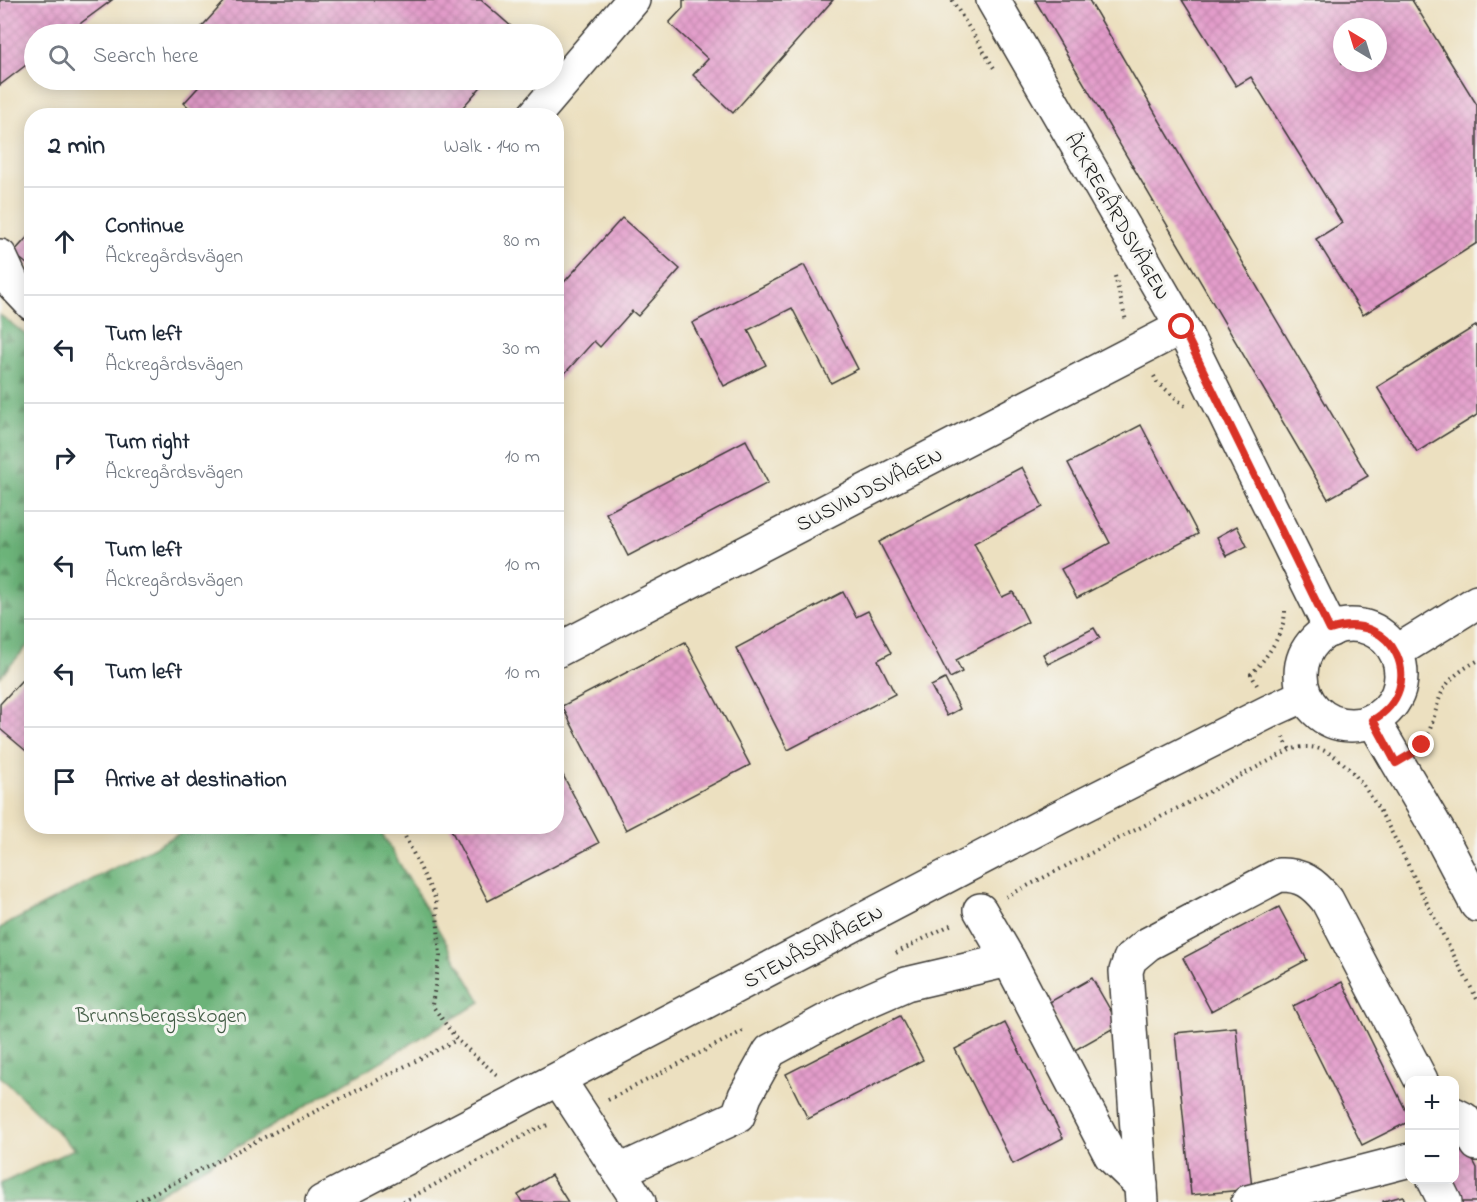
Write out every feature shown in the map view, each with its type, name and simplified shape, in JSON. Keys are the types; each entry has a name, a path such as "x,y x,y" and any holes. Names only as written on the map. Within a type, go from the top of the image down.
{"street":[{"path":"564,81 633,0"},
{"name":"ÄCKREGÅRDSVÄGEN","path":"993,0 1182,327 1330,630"},
{"path":"541,108 556,90"},
{"path":"0,256 13,284 24,296"},
{"name":"SUSVINDSVÄGEN","path":"564,647 1182,327"},
{"path":"1396,652 1477,602"},
{"path":"1352,625 1373,630 1382,635 1396,652 1401,671 1399,691 1389,708 1373,720 1354,725 1334,722 1317,711 1305,695 1301,674 1307,652 1321,635 1330,630 1352,625"},
{"name":"STENÅSAVÄGEN","path":"322,1202 1058,818 1305,695"},
{"path":"1373,720 1396,763 1438,831 1477,904"},
{"path":"1142,1194 1126,970 1130,960 1148,944 1279,875 1290,874 1304,878 1314,884 1327,900 1418,1076"},
{"path":"981,910 1111,1156 1142,1194"},
{"path":"620,1172 738,1116 745,1096 770,1051 844,1011 906,984 1009,960"},
{"path":"559,1080 639,1202"},
{"path":"1459,1116 1464,1119 1477,1144"},
{"path":"1248,1202 1405,1161"},
{"path":"1436,1184 1445,1202"}],"path":[{"path":"1361,783 1418,750 1422,745 1444,686 1452,677 1477,661"},
{"path":"404,834 435,900 440,956 432,1005 457,1040 487,1068 511,1085 521,1099"},
{"path":"136,1202 457,1040"}],"green space":[{"path":"0,315 24,333 24,650 0,677"},
{"name":"Brunnsbergsskogen","path":"179,834 382,834 481,1002 145,1202 0,1202 0,1184 74,1149 0,1076 0,928"}],"building":[{"path":"0,0 112,0 80,24 24,24 24,67 0,85"},
{"path":"226,0 481,0 509,24 204,24"},
{"path":"683,0 833,0 733,113 693,75 708,59 669,23 683,8"},
{"path":"1035,0 1089,0 1368,476 1328,499"},
{"path":"1182,0 1412,0 1477,105 1477,243 1363,315 1316,239 1342,223 1251,77 1236,86"},
{"path":"196,90 478,90 462,108 189,108 184,103"},
{"path":"622,218 680,269 638,316 632,311 600,347 594,341 564,374 564,282"},
{"path":"24,241 24,262 13,253"},
{"path":"804,265 858,369 831,383 792,308 748,330 766,365 724,386 692,323"},
{"path":"1477,325 1477,415 1417,452 1377,387"},
{"path":"1141,425 1198,534 1077,598 1061,569 1110,543 1068,463"},
{"path":"746,440 768,483 628,556 606,513"},
{"path":"1022,467 1043,507 974,543 1002,597 1013,592 1028,622 956,660 962,672 950,678 879,542"},
{"path":"1237,526 1247,546 1227,556 1217,537"},
{"path":"843,592 856,617 868,611 891,653 878,660 895,694 788,750 736,648"},
{"path":"1094,628 1100,638 1048,664 1043,654"},
{"path":"685,642 750,765 626,830 564,710 564,705"},
{"path":"24,678 24,749 0,729 0,704"},
{"path":"945,679 960,709 947,716 931,686"},
{"path":"564,777 599,843 488,901 453,834 564,834"},
{"path":"1279,907 1307,960 1211,1011 1183,958"},
{"path":"1092,978 1119,1025 1075,1050 1048,1003"},
{"path":"1342,982 1405,1109 1405,1124 1362,1145 1293,1006"},
{"path":"900,1016 923,1060 808,1119 786,1074"},
{"path":"1005,1023 1063,1138 1013,1164 955,1049"},
{"path":"1236,1027 1252,1189 1191,1195 1175,1033"},
{"path":"1459,1136 1477,1168 1477,1202 1462,1202 1452,1184 1459,1184"},
{"path":"551,1175 568,1202 522,1202 518,1195"},
{"path":"1403,1196 1405,1202 1383,1202 1383,1201"}],"route":[{"path":"1182,327 1330,630 1341,626 1362,626 1382,635 1396,652 1401,671 1399,691 1389,708 1373,720 1396,763 1418,750 1422,745"}]}
